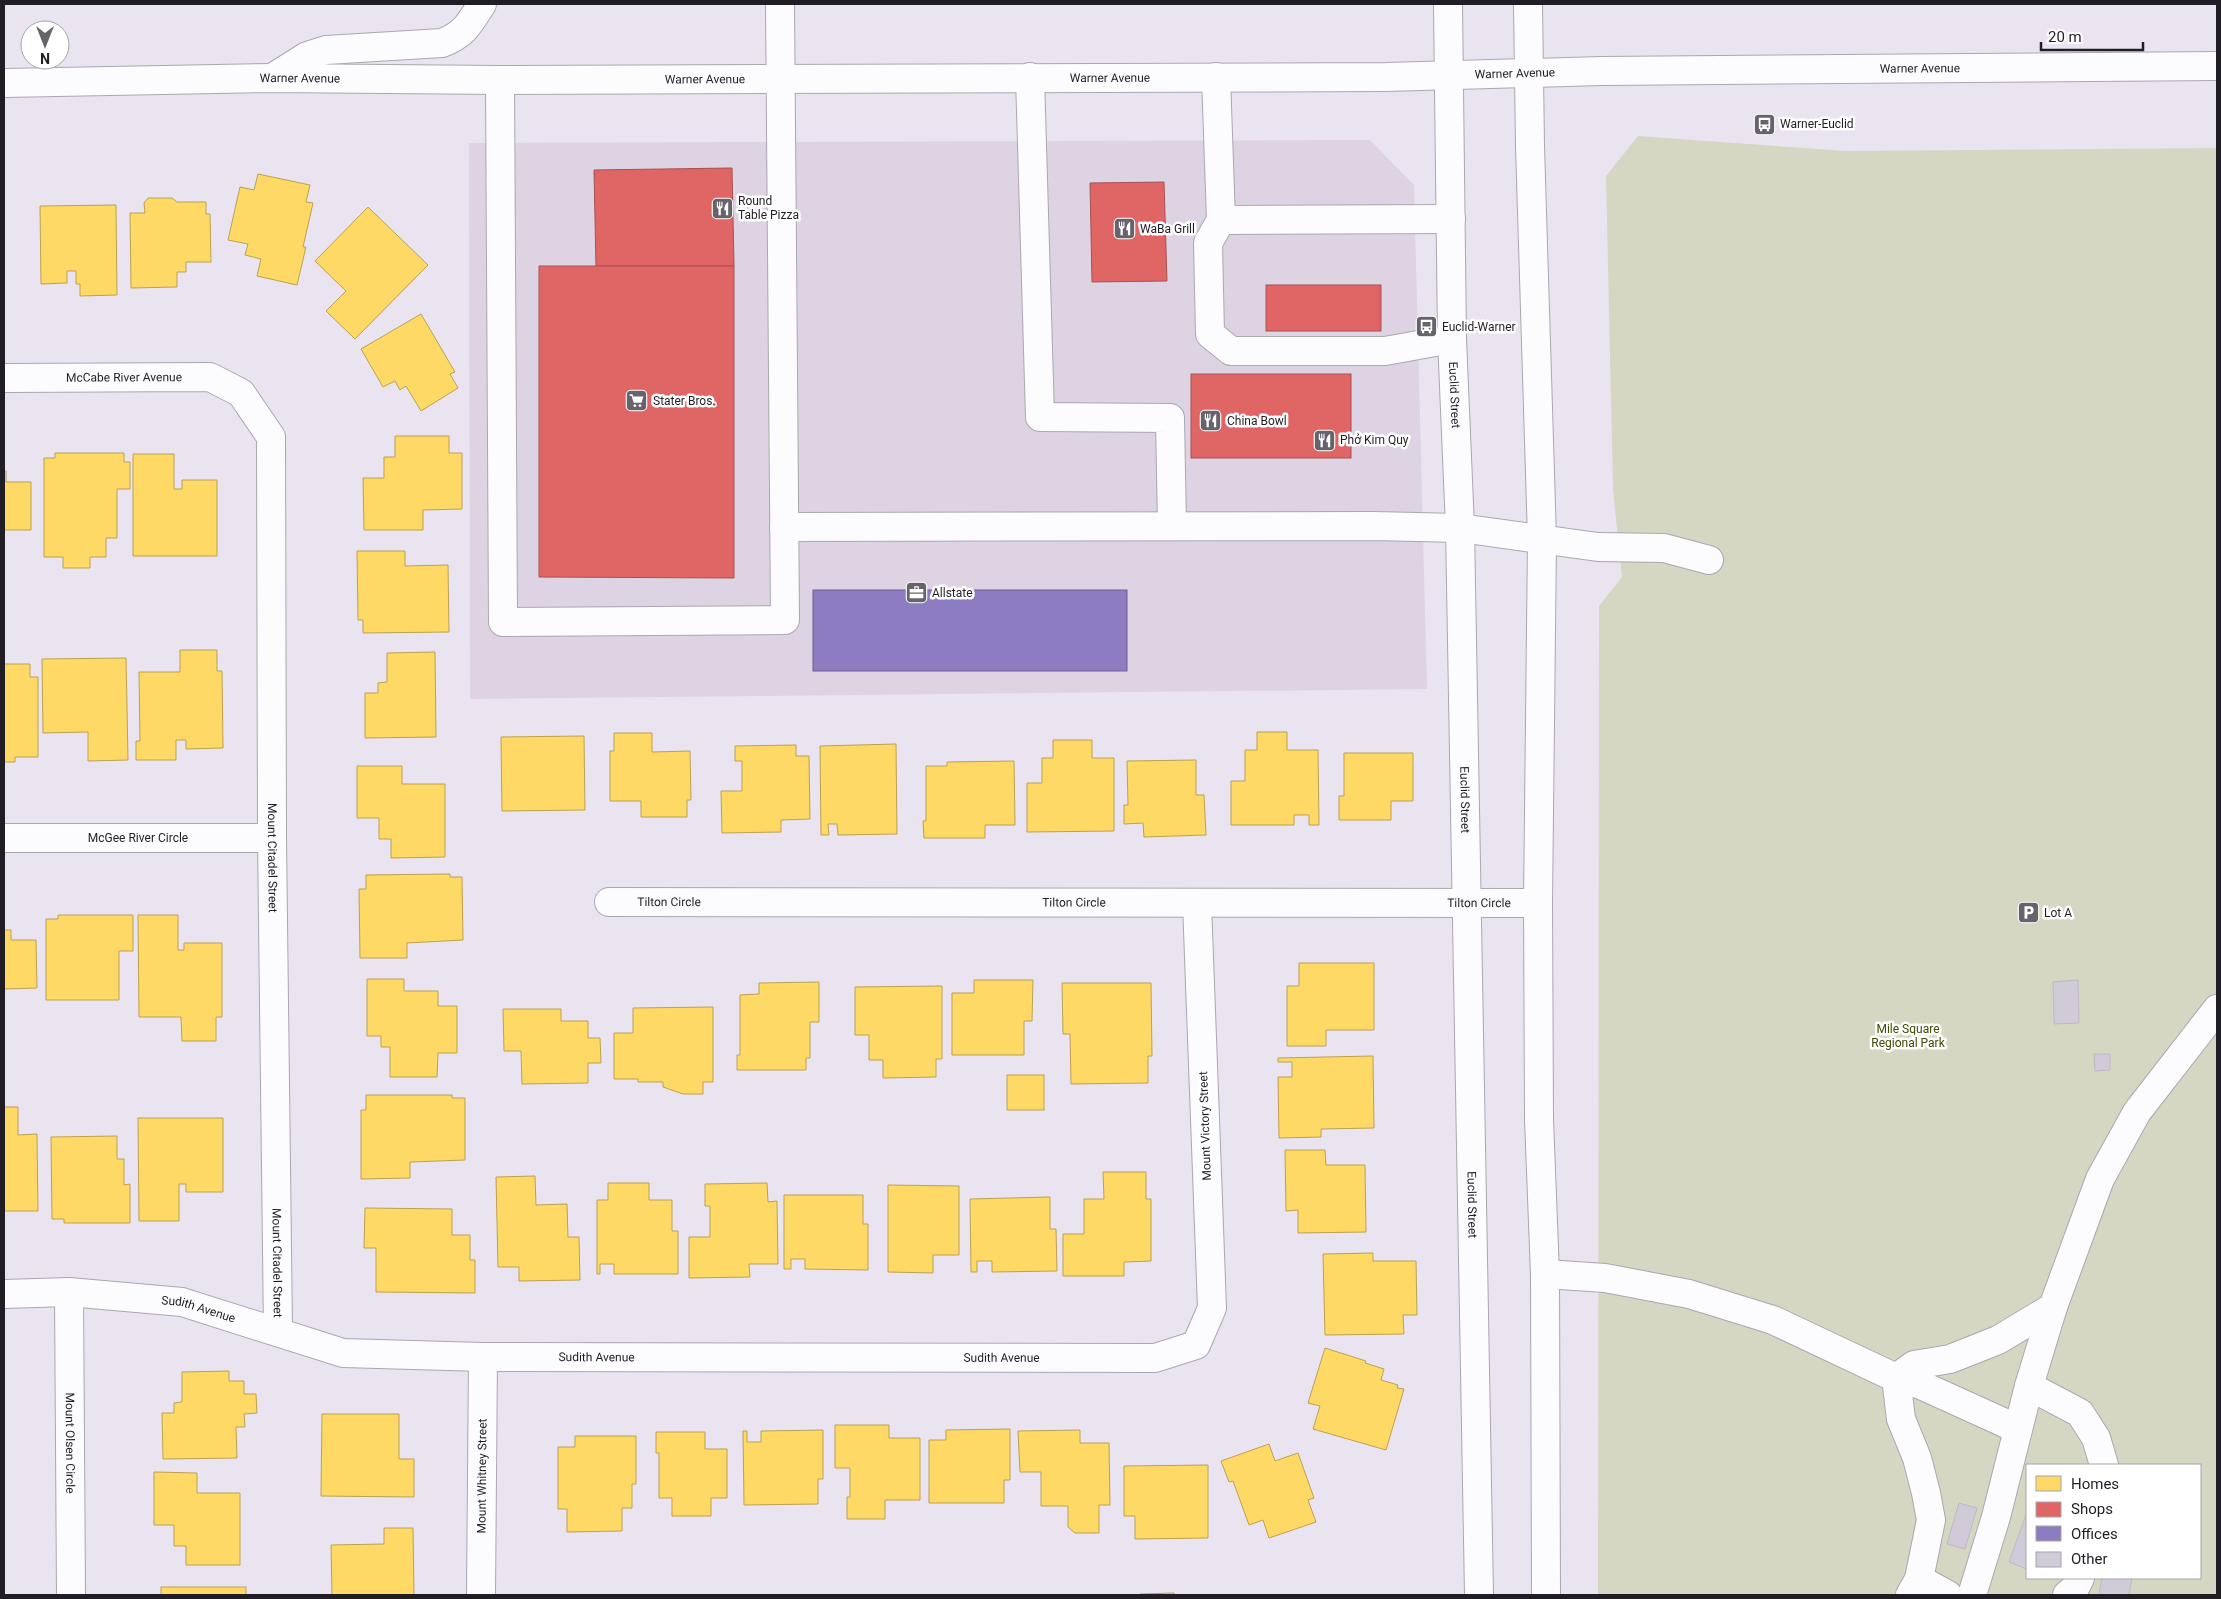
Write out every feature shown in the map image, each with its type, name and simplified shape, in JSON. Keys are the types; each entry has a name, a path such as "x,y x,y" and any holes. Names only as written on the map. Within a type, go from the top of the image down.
{"main road":[{"path":"272,78 307,56 326,50 442,43 466,30 482,4"},
{"path":"500,80 504,622 785,620 780,4"},
{"name":"Euclid Street","path":"1448,4 1452,339 1460,528 1479,1595"},
{"path":"1528,4 1542,539 1538,903 1539,1119 1545,1274 1546,1595"},
{"name":"Warner Avenue","path":"4,83 272,78 500,80 1216,77 1530,74 1622,71 2217,66"},
{"path":"1030,77 1040,417 1170,418 1172,526"},
{"path":"1216,77 1221,220 1208,243 1210,334 1231,351 1385,351 1452,339"},
{"path":"1221,220 1451,219"},
{"name":"McCabe River Avenue","path":"4,378 210,377 241,393"},
{"name":"Mount Citadel Street","path":"241,393 271,437 272,838 278,1332"},
{"path":"784,527 1373,526 1460,528 1598,547 1664,548 1709,560"},
{"name":"McGee River Circle","path":"4,838 272,838"},
{"name":"Tilton Circle","path":"609,902 1538,903"},
{"name":"Mount Victory Street","path":"1196,1345 1212,1308 1197,903"},
{"path":"1972,1595 1996,1517 2029,1386 2053,1307 2104,1171 2137,1112 2217,1009"},
{"path":"1545,1274 1605,1278 1689,1294 1772,1320 1896,1378 1921,1386 2018,1429"},
{"name":"Sudith Avenue","path":"4,1294 69,1292 182,1302 343,1353 483,1357 1155,1358 1196,1345"},
{"name":"Mount Olsen Circle","path":"69,1292 71,1595"},
{"path":"1896,1378 1914,1365 1950,1359 1998,1340 2053,1307"},
{"name":"Mount Whitney Street","path":"481,1595 483,1357"},
{"path":"1896,1378 1901,1420 1917,1458 1931,1520 1914,1587 1948,1595"},
{"path":"2029,1386 2080,1413 2096,1438 2104,1464"},
{"path":"2067,1595 2076,1588 2080,1579"}],"shaded area":[{"path":"1370,140 1414,185 1427,689 470,699 469,143"}],"green space":[{"name":"Mile Square Regional Park","path":"1638,136 1845,151 2217,148 2217,1595 1598,1595 1599,606 1622,577 1613,490 1606,176"}],"building: Homes":[{"path":"258,174 310,185 306,202 313,203 303,247 306,247 297,285 257,276 261,259 245,255 248,244 228,240 240,187 254,190"},
{"path":"148,198 172,198 177,202 206,202 206,214 210,214 211,262 186,262 186,272 177,272 177,287 131,288 130,213 145,213 144,203"},
{"path":"116,205 117,295 80,296 80,284 76,284 76,271 67,271 67,283 41,284 40,206"},
{"path":"368,207 428,265 355,339 326,311 346,291 315,261"},
{"path":"421,314 455,372 450,374 458,388 421,411 406,386 400,390 395,381 383,387 361,349"},
{"path":"395,436 449,436 449,453 462,453 462,509 423,510 423,530 364,530 363,478 384,478 384,457 395,457"},
{"path":"55,453 124,453 124,462 130,462 130,489 117,489 117,538 106,538 106,557 90,557 90,568 63,568 63,557 44,557 44,458 55,458"},
{"path":"133,454 174,454 174,489 182,489 182,480 217,480 217,556 133,556"},
{"path":"4,471 6,471 6,482 31,482 31,530 4,530"},
{"path":"357,551 405,551 405,566 448,565 449,632 363,633 363,620 358,620"},
{"path":"180,650 217,650 217,671 222,671 223,748 186,749 186,740 176,740 176,760 136,760 136,741 140,741 139,672 180,672"},
{"path":"435,652 436,737 365,738 365,693 378,693 378,683 387,682 387,653"},
{"path":"126,658 128,760 88,761 88,732 43,733 42,659"},
{"path":"4,664 30,664 30,677 38,677 38,757 15,757 15,762 4,762"},
{"path":"1257,732 1287,732 1287,750 1318,750 1319,825 1309,825 1309,815 1294,815 1294,825 1231,825 1231,781 1245,781 1245,750 1257,750"},
{"path":"614,733 652,733 652,752 690,751 691,800 687,800 687,817 641,817 641,801 610,801 610,751 614,751"},
{"path":"584,736 585,810 502,811 501,737"},
{"path":"1053,740 1092,740 1092,758 1114,758 1114,831 1027,832 1027,783 1042,783 1042,758 1053,758"},
{"path":"896,744 897,834 838,835 837,824 828,824 829,835 821,835 820,746"},
{"path":"796,745 796,756 809,756 810,819 781,820 781,832 722,833 721,791 742,791 742,761 735,761 735,746"},
{"path":"1344,753 1413,753 1413,801 1391,801 1391,820 1339,820 1339,796 1344,796"},
{"path":"1196,760 1196,795 1204,795 1206,835 1144,837 1143,823 1124,824 1124,805 1128,805 1127,761"},
{"path":"1014,761 1015,825 985,825 985,838 924,838 923,821 926,821 926,766 947,766 947,762"},
{"path":"357,766 402,766 402,784 445,784 445,857 391,858 391,839 379,839 379,818 357,818"},
{"path":"450,874 450,877 462,877 463,940 407,943 407,958 360,958 359,889 366,889 366,875"},
{"path":"58,915 133,915 133,951 119,951 119,1000 46,1000 46,919 58,919"},
{"path":"138,915 178,915 178,950 184,950 184,943 222,943 222,1017 216,1017 216,1041 182,1041 181,1017 139,1017"},
{"path":"4,930 11,930 11,940 36,940 37,988 4,989"},
{"path":"1299,963 1374,963 1374,1030 1326,1030 1326,1046 1287,1046 1287,986 1299,986"},
{"path":"367,979 404,979 404,991 438,991 438,1006 457,1006 457,1053 438,1053 437,1077 390,1077 390,1047 381,1047 381,1036 367,1036"},
{"path":"974,980 1033,980 1032,1021 1024,1021 1024,1055 952,1055 952,993 974,993"},
{"path":"819,982 819,1022 810,1022 810,1058 806,1058 806,1070 737,1070 737,1055 740,1055 740,995 759,994 759,983"},
{"path":"1062,983 1151,983 1152,1056 1148,1056 1148,1083 1071,1084 1070,1034 1063,1034"},
{"path":"942,986 942,1059 936,1059 936,1077 883,1078 883,1060 869,1060 869,1035 855,1035 855,987"},
{"path":"713,1007 713,1082 703,1082 703,1094 683,1094 663,1087 663,1082 638,1082 638,1079 614,1079 614,1033 633,1033 633,1008"},
{"path":"503,1009 561,1009 561,1021 588,1021 588,1038 600,1038 601,1063 588,1063 588,1083 522,1084 521,1051 504,1051"},
{"path":"1373,1056 1374,1128 1321,1129 1321,1137 1279,1138 1278,1077 1292,1077 1292,1062 1278,1062 1278,1058"},
{"path":"1007,1075 1044,1075 1044,1110 1007,1110"},
{"path":"366,1095 452,1095 452,1098 465,1098 465,1160 410,1162 410,1178 361,1179 361,1110 366,1110"},
{"path":"4,1107 18,1107 18,1135 37,1134 38,1211 4,1211"},
{"path":"138,1118 223,1118 223,1192 186,1192 186,1184 179,1184 179,1221 139,1221"},
{"path":"117,1136 117,1159 124,1159 124,1185 130,1184 130,1223 64,1223 64,1219 52,1219 51,1137"},
{"path":"1285,1150 1325,1150 1326,1165 1365,1165 1366,1232 1298,1233 1298,1210 1286,1211"},
{"path":"1103,1172 1146,1172 1146,1199 1151,1199 1151,1261 1124,1262 1124,1276 1063,1276 1063,1234 1084,1234 1084,1199 1104,1199"},
{"path":"535,1176 536,1205 567,1204 568,1237 579,1237 580,1280 519,1281 519,1267 498,1267 496,1177"},
{"path":"608,1183 649,1183 649,1200 672,1200 672,1231 678,1231 678,1274 614,1274 614,1264 600,1264 600,1274 597,1274 597,1200 608,1200"},
{"path":"767,1183 768,1202 777,1201 778,1264 749,1264 750,1277 689,1278 689,1237 710,1237 710,1206 705,1206 705,1184"},
{"path":"888,1185 959,1186 959,1255 933,1255 933,1273 888,1272"},
{"path":"784,1195 863,1195 863,1224 868,1224 868,1270 805,1269 805,1259 791,1259 791,1269 784,1269"},
{"path":"1050,1197 1050,1229 1056,1229 1057,1271 992,1272 992,1261 977,1261 977,1272 971,1272 970,1199"},
{"path":"365,1208 452,1209 452,1235 470,1235 470,1260 475,1260 475,1293 376,1292 376,1248 364,1248"},
{"path":"1373,1253 1373,1261 1416,1261 1417,1315 1403,1315 1404,1334 1325,1335 1323,1254"},
{"path":"1325,1348 1366,1361 1365,1363 1384,1369 1381,1380 1398,1385 1397,1388 1404,1389 1386,1450 1313,1429 1320,1406 1308,1403"},
{"path":"229,1371 229,1381 244,1381 244,1394 256,1394 257,1413 244,1414 245,1427 236,1427 237,1458 163,1459 162,1413 174,1413 174,1403 182,1402 182,1372"},
{"path":"322,1414 399,1414 399,1459 414,1459 414,1497 321,1496"},
{"path":"835,1425 889,1425 889,1438 920,1438 920,1500 885,1500 885,1519 847,1519 847,1497 850,1497 850,1468 835,1468"},
{"path":"1010,1429 1010,1480 1004,1480 1004,1503 929,1503 929,1440 946,1440 946,1430"},
{"path":"823,1430 823,1479 818,1479 818,1504 744,1505 743,1431 747,1431 747,1442 761,1442 761,1431"},
{"path":"1080,1430 1080,1443 1109,1443 1110,1505 1099,1505 1099,1533 1075,1533 1068,1527 1068,1506 1041,1506 1041,1472 1020,1472 1018,1431"},
{"path":"656,1432 705,1432 705,1449 727,1449 727,1498 711,1498 711,1516 672,1516 672,1498 659,1498 659,1453 656,1453"},
{"path":"575,1436 636,1436 636,1484 632,1484 632,1508 622,1508 622,1531 567,1532 567,1509 558,1509 558,1447 575,1447"},
{"path":"1269,1444 1275,1461 1298,1453 1314,1498 1308,1500 1316,1522 1269,1538 1263,1520 1249,1525 1233,1481 1229,1482 1221,1461"},
{"path":"1208,1465 1208,1538 1135,1539 1135,1516 1124,1516 1124,1466"},
{"path":"154,1472 197,1473 197,1493 240,1493 240,1565 186,1565 186,1546 174,1546 174,1525 154,1525"},
{"path":"384,1528 413,1528 414,1595 332,1595 331,1545 384,1544"},
{"path":"161,1587 246,1587 246,1595 161,1595"},
{"path":"1174,1593 1174,1595 1140,1595 1140,1594"}],"building: Shops":[{"path":"732,168 734,266 596,266 594,170"},
{"path":"1164,182 1167,281 1092,282 1090,183"},
{"path":"539,266 734,266 734,578 539,577"},
{"path":"1266,285 1381,285 1381,331 1266,331"},
{"path":"1191,374 1351,374 1351,458 1191,458"}],"building: Offices":[{"path":"813,590 1127,590 1127,671 813,671"}],"building: Other":[{"path":"2078,980 2079,1023 2054,1024 2053,982"},
{"path":"2094,1054 2110,1054 2110,1070 2095,1071"},
{"path":"1959,1503 1977,1508 1965,1549 1947,1544"},
{"path":"2026,1515 2026,1569 2009,1562"},
{"path":"2102,1579 2132,1579 2129,1595 2099,1595"}],"place":[{"name":"Warner-Euclid","path":"1764,124"},
{"name":"Round Table Pizza","path":"722,208"},
{"name":"WaBa Grill","path":"1124,229"},
{"name":"Euclid-Warner","path":"1426,327"},
{"name":"Stater Bros.","path":"637,401"},
{"name":"China Bowl","path":"1211,421"},
{"name":"Phở Kim Quy","path":"1324,440"},
{"name":"Allstate","path":"916,593"},
{"name":"Lot A","path":"2028,913"}]}
